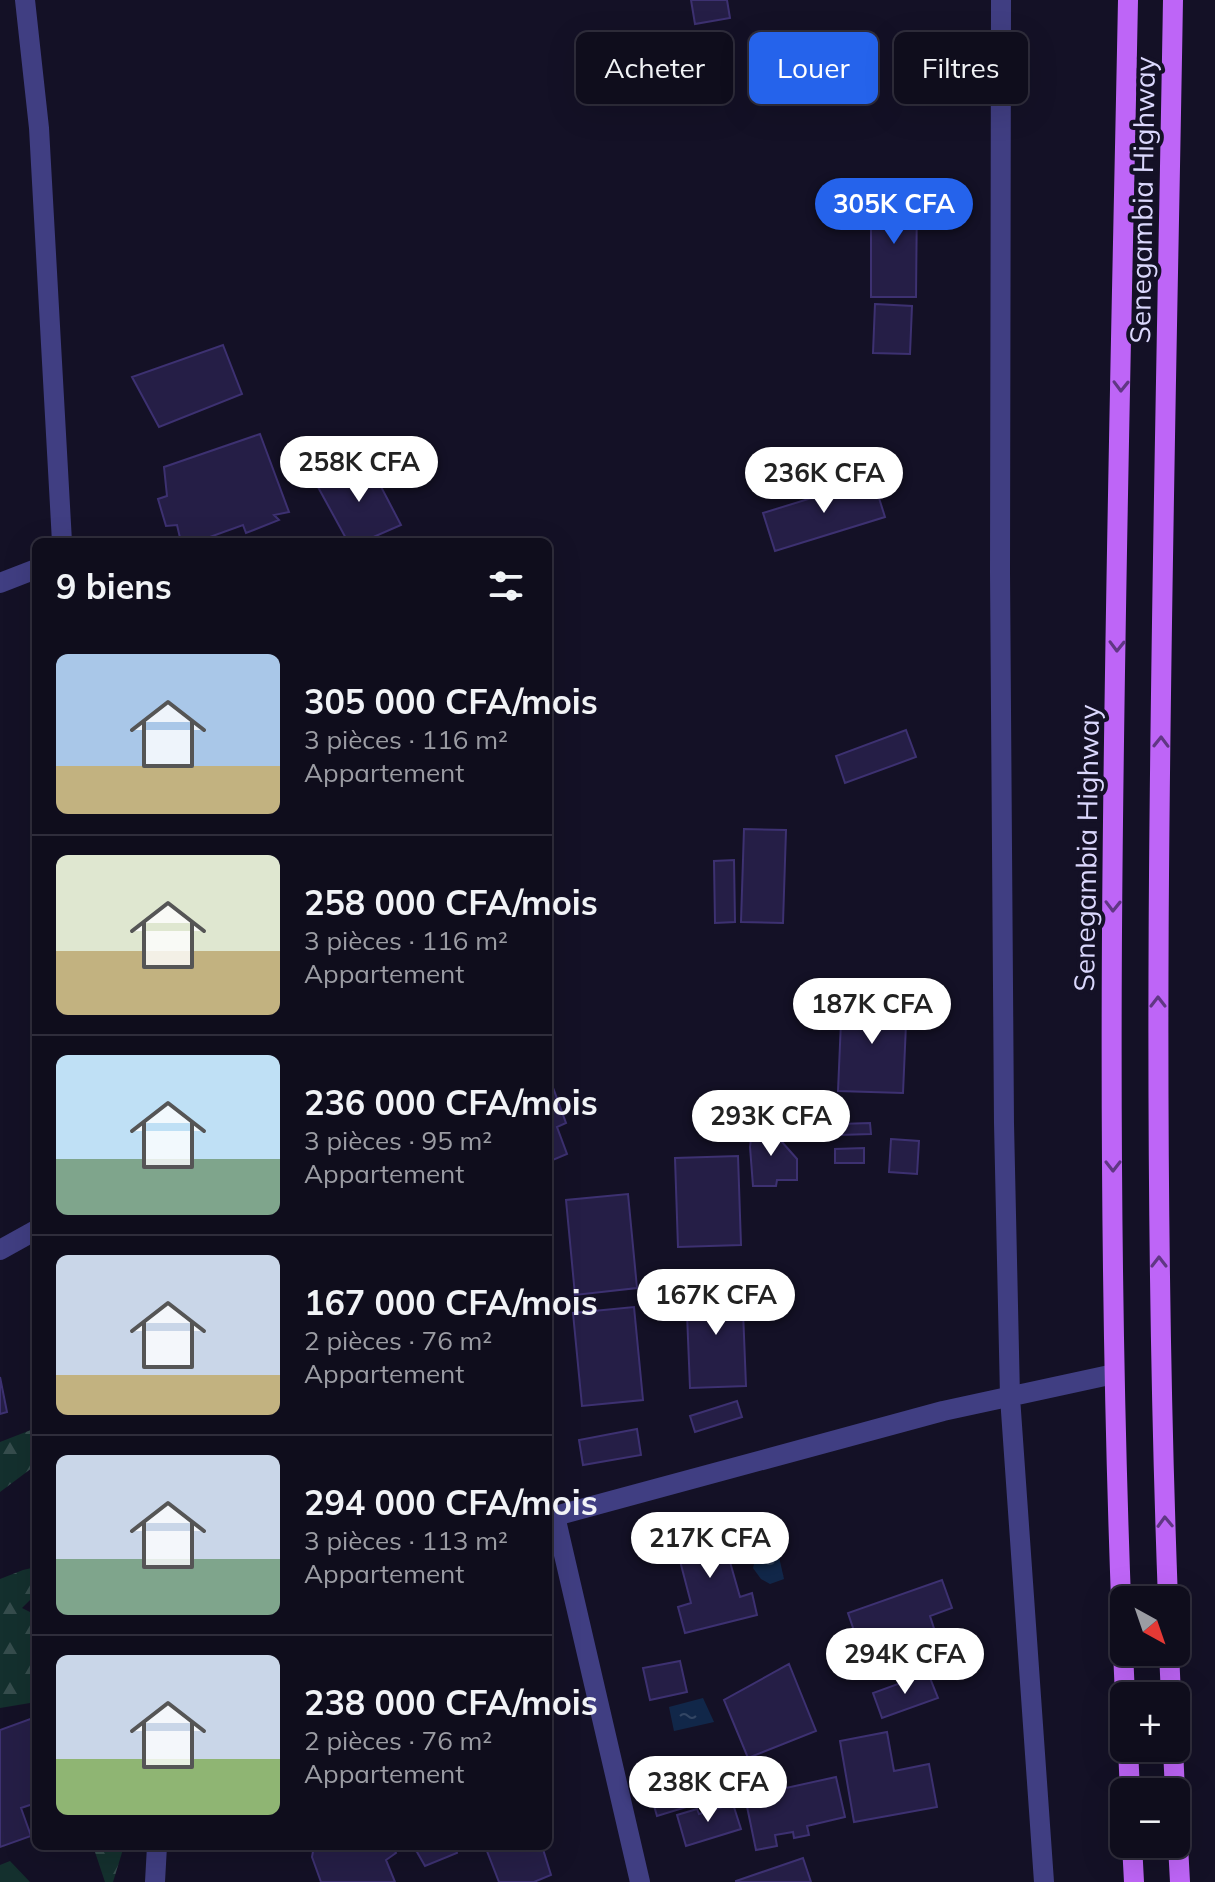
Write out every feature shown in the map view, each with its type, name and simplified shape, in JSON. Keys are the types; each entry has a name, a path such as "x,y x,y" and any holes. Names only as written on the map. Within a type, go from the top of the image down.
{"main road":[{"name":"Senegambia Highway","path":"1125,1682 1114,1374 1112,922 1128,0"},
{"name":"Senegambia Highway","path":"1167,1586 1159,1373 1158,921 1173,0"},
{"path":"1133,1858 1134,1882"},
{"path":"1179,1858 1180,1882"}],"street":[{"path":"25,0 39,128 62,538"},
{"path":"1001,0 1000,619 1004,1123 1010,1397 1044,1882"},
{"path":"0,583 32,571"},
{"path":"0,1250 32,1232"},
{"path":"552,1517 943,1411 1114,1374"},
{"path":"552,1521 640,1882"},
{"path":"155,1882 157,1850"}],"green space":[{"path":"32,1430 32,1468 0,1492 0,1442"},
{"path":"32,1568 32,1598 22,1608 32,1613 32,1703 0,1708 0,1579"},
{"path":"94,1850 123,1850 113,1882 105,1882"},
{"path":"10,1861 30,1882 0,1882 0,1865"}],"water":[{"path":"774,1535 784,1579 770,1584 761,1579 753,1568 761,1536"},
{"path":"703,1698 714,1722 674,1731 669,1707"}],"building":[{"path":"691,0 727,0 730,18 695,24"},
{"path":"871,195 917,195 916,297 871,297"},
{"path":"875,304 912,306 910,354 873,353"},
{"path":"223,345 242,394 159,427 132,377"},
{"path":"260,434 289,512 274,515 279,520 246,533 243,525 207,538 180,538 177,525 166,526 158,499 167,496 164,467"},
{"path":"366,458 401,525 371,538 346,538 318,487"},
{"path":"873,479 885,517 775,551 763,513"},
{"path":"906,730 916,757 845,783 836,756"},
{"path":"744,829 786,830 783,923 741,922"},
{"path":"734,860 735,922 715,923 714,861"},
{"path":"842,998 907,1001 903,1093 838,1091"},
{"path":"552,1085 566,1123 557,1127 567,1154 552,1160"},
{"path":"870,1123 871,1134 839,1135 839,1124"},
{"path":"781,1128 782,1142 797,1159 797,1180 777,1180 776,1186 753,1186 752,1130"},
{"path":"891,1139 919,1141 917,1174 889,1172"},
{"path":"864,1148 864,1163 835,1163 835,1149"},
{"path":"738,1156 741,1245 678,1247 675,1158"},
{"path":"628,1194 637,1288 575,1295 566,1200"},
{"path":"742,1286 746,1386 690,1388 686,1289"},
{"path":"634,1307 643,1400 582,1406 573,1313"},
{"path":"0,1377 7,1412 0,1414"},
{"path":"737,1401 742,1417 695,1432 690,1416"},
{"path":"637,1429 641,1455 583,1465 579,1440"},
{"path":"734,1526 740,1551 728,1555 740,1597 752,1593 757,1615 685,1633 678,1607 691,1603 679,1557 668,1560 663,1544"},
{"path":"942,1580 952,1608 930,1616 939,1644 867,1669 848,1613"},
{"path":"680,1661 687,1692 650,1700 643,1668"},
{"path":"789,1664 816,1731 748,1758 724,1700"},
{"path":"928,1673 938,1698 882,1718 873,1693"},
{"path":"32,1718 32,1804 21,1808 31,1836 0,1847 0,1730"},
{"path":"887,1732 894,1771 929,1764 937,1807 854,1822 840,1741"},
{"path":"713,1762 722,1796 657,1816 647,1782"},
{"path":"836,1777 845,1817 807,1826 809,1835 794,1838 793,1832 775,1835 777,1846 756,1850 745,1797"},
{"path":"733,1804 741,1829 686,1846 677,1815 697,1809 699,1814"},
{"path":"313,1850 395,1850 396,1853 386,1860 395,1882 321,1882 312,1857"},
{"path":"414,1850 456,1850 457,1853 425,1866"},
{"path":"487,1850 543,1850 551,1875 534,1882 499,1882"},
{"path":"803,1858 811,1882 736,1882 736,1881"}]}
